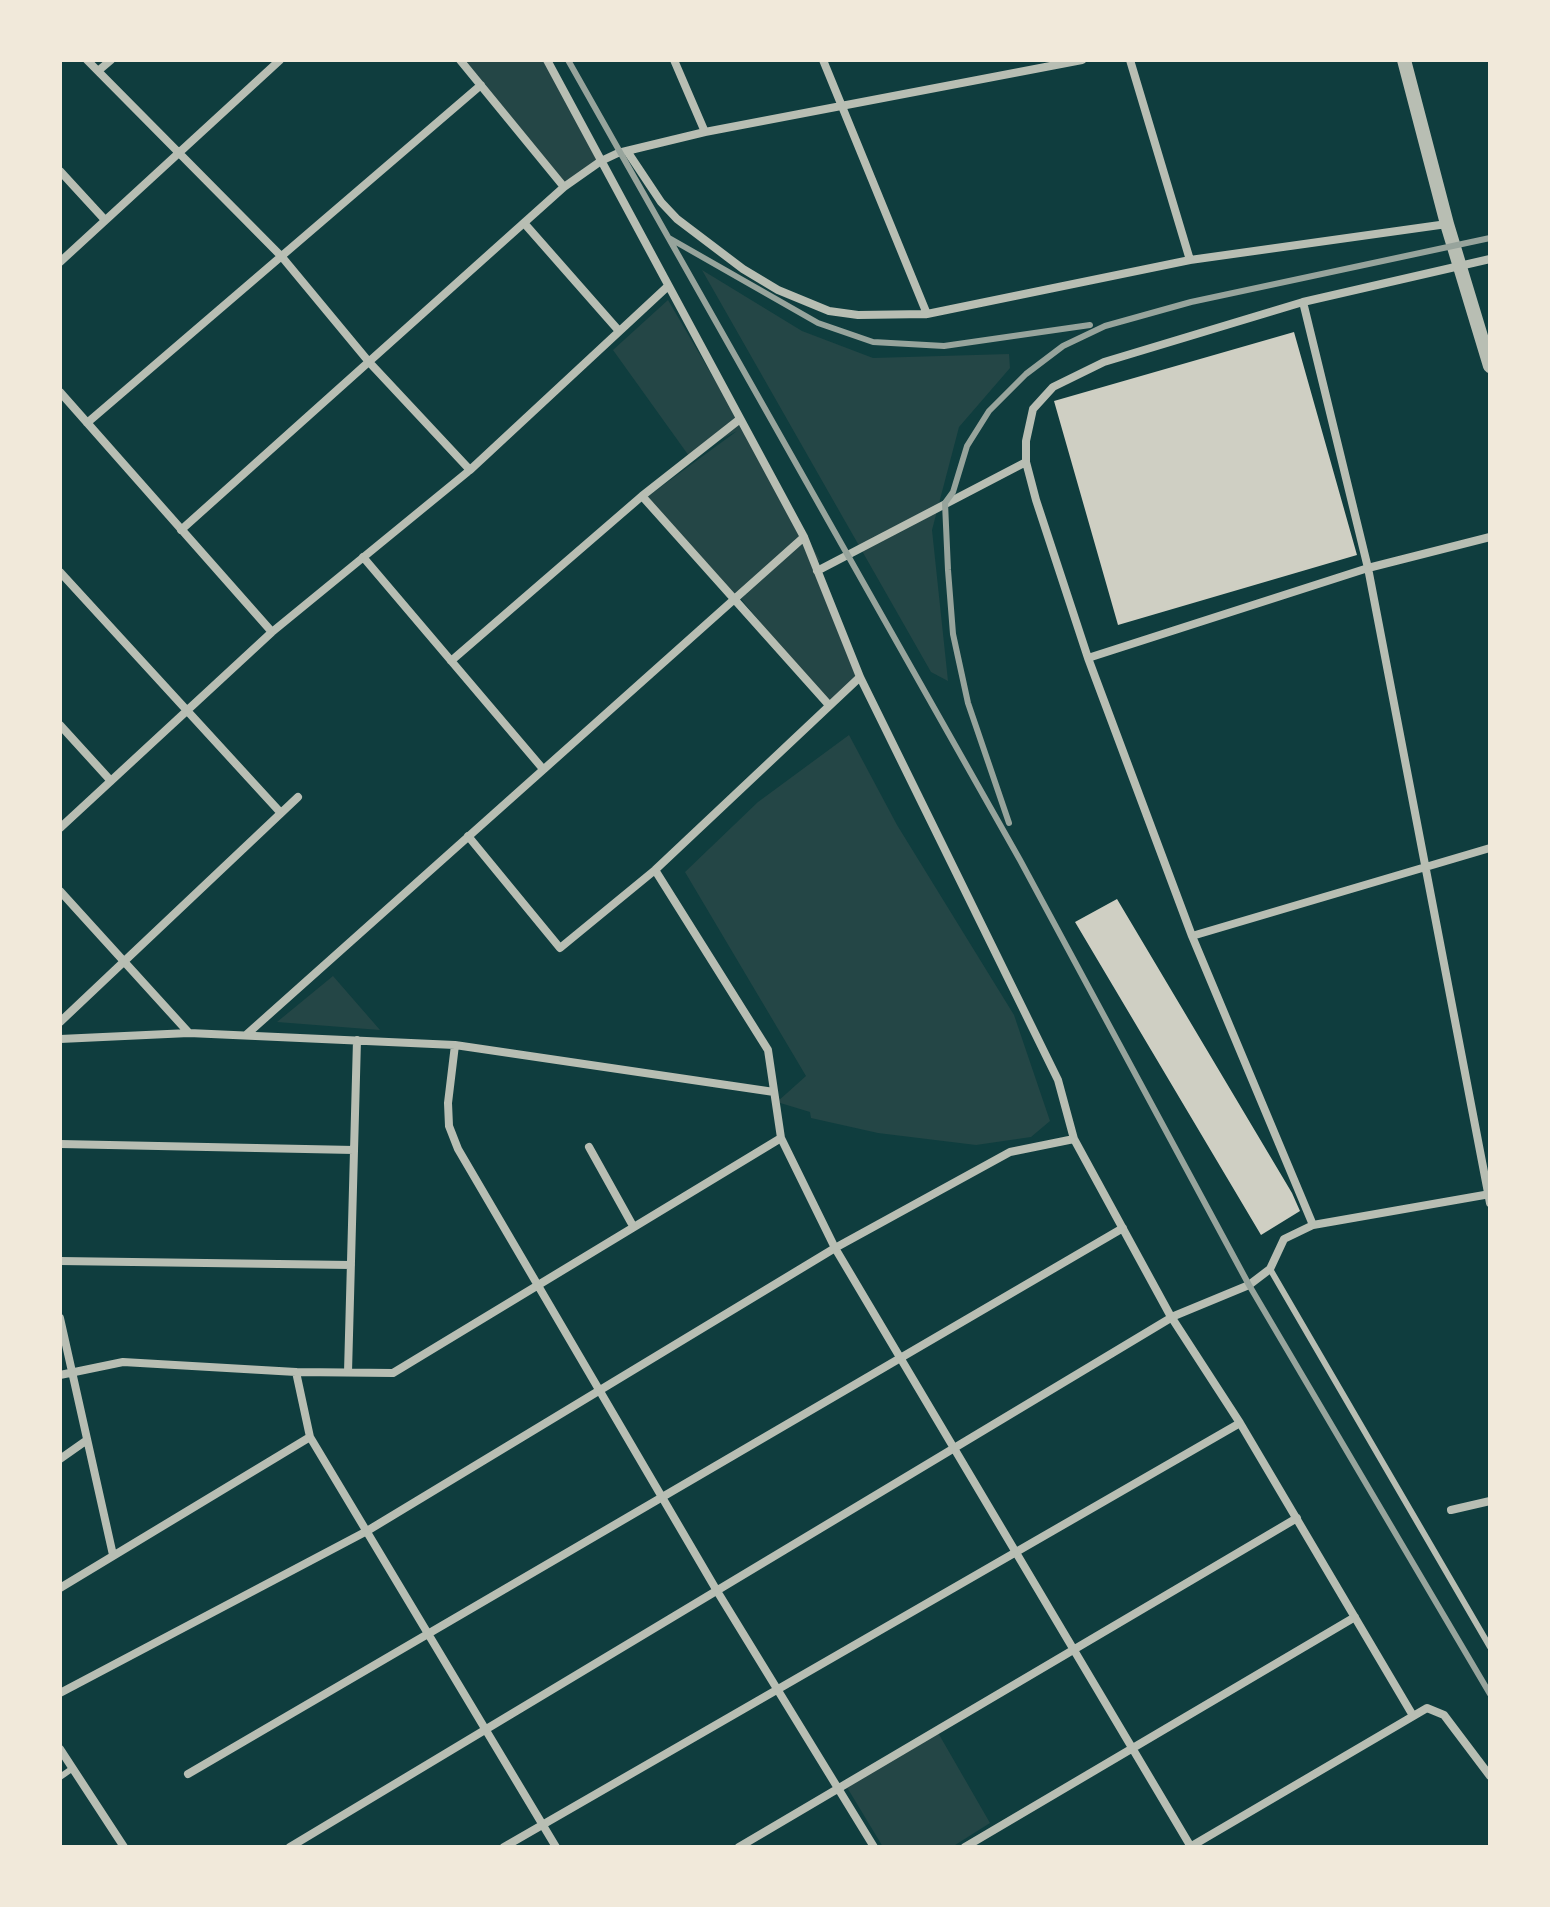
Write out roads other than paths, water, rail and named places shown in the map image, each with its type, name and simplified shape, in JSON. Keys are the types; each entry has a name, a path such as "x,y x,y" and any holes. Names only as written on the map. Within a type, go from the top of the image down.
{"street":[{"path":"87,60 282,257 369,362 470,470"},
{"path":"98,71 111,60"},
{"path":"60,262 280,60"},
{"path":"460,60 564,187"},
{"path":"547,60 804,537 860,677 1058,1080 1074,1139 1174,1316 1412,1714"},
{"path":"674,60 705,132"},
{"path":"823,60 927,314"},
{"path":"181,530 564,187 601,161 623,152 705,132 1082,60"},
{"path":"1130,60 1190,260"},
{"path":"1404,60 1447,224 1490,366"},
{"path":"87,423 481,85"},
{"path":"623,152 677,219 743,269 778,290 829,311 858,315 927,314 1190,260 1447,224"},
{"path":"60,171 105,220"},
{"path":"524,223 619,331"},
{"path":"1313,1225 1192,936 1088,658 1026,462 1033,409 1053,387 1104,362 1303,302 1490,259"},
{"path":"60,828 272,632 470,470 667,287"},
{"path":"1303,302 1368,568 1490,1203"},
{"path":"60,392 272,632"},
{"path":"451,661 642,496 740,419"},
{"path":"817,571 1026,462"},
{"path":"642,496 828,704"},
{"path":"246,1035 804,537"},
{"path":"1088,658 1368,568 1490,537"},
{"path":"363,557 543,769"},
{"path":"60,572 280,812"},
{"path":"468,836 560,948 655,870 860,677"},
{"path":"60,725 111,781"},
{"path":"60,1022 125,964 298,797"},
{"path":"1192,936 1490,848"},
{"path":"655,870 768,1050 781,1138 835,1248 956,1447 1190,1847 1412,1714 1427,1708 1444,1715 1490,1776"},
{"path":"60,891 189,1033"},
{"path":"60,1039 189,1033 455,1045 774,1092"},
{"path":"348,1372 357,1040"},
{"path":"455,1045 448,1103 449,1126 717,1591 874,1847"},
{"path":"60,1375 123,1362 296,1372 393,1373 781,1138"},
{"path":"60,1693 367,1531 835,1248 1010,1152 1074,1139"},
{"path":"60,1144 354,1150"},
{"path":"589,1147 633,1226"},
{"path":"290,1847 1174,1316 1249,1285 1270,1269 1284,1239 1313,1225 1490,1195"},
{"path":"188,1774 1123,1228"},
{"path":"60,1261 351,1265"},
{"path":"60,1318 113,1555"},
{"path":"296,1372 310,1437 556,1847"},
{"path":"504,1847 1240,1423"},
{"path":"60,1588 310,1437"},
{"path":"60,1459 87,1440"},
{"path":"1451,1510 1490,1501"},
{"path":"739,1847 1297,1518"},
{"path":"965,1847 1355,1617"},
{"path":"60,1749 124,1847"}],"lane":[{"path":"1270,1269 1490,1647"},
{"path":"60,1777 73,1768"}],"railway":[{"path":"568,60 1020,860 1249,1285 1490,1694"},
{"path":"669,238 818,323 873,342 944,346 1090,325"},
{"path":"1009,823 968,703 953,634 948,570 945,503 953,492 967,446 989,411 1026,374 1063,346 1105,326 1191,302 1490,238"}]}
